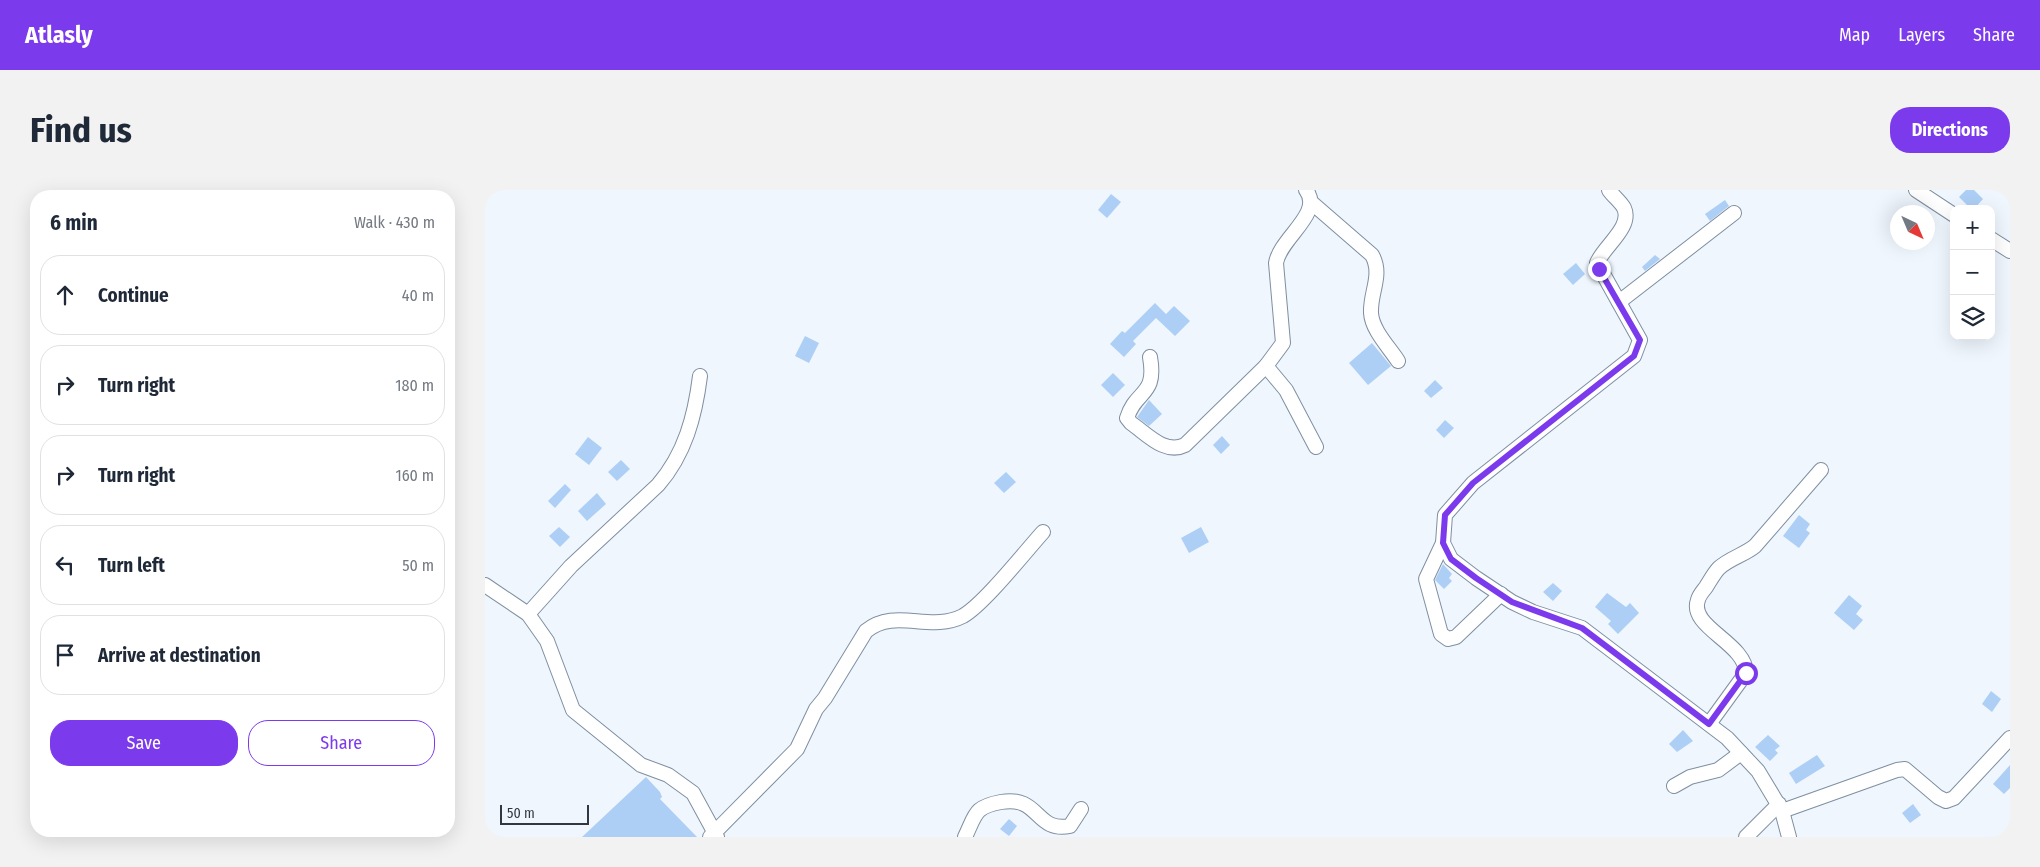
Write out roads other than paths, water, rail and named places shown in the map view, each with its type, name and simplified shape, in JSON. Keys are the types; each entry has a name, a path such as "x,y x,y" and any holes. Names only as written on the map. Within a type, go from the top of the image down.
{"street":[{"path":"1306,190 1312,203 1372,255 1377,263 1371,312 1373,324 1398,361"},
{"path":"1501,594 1456,637 1448,639 1441,634 1426,579 1443,543 1445,515 1473,483 1634,356 1640,340 1597,263 1623,226 1625,217 1624,209 1609,190"},
{"path":"1916,190 1950,212"},
{"path":"1150,357 1151,383 1127,418 1131,424 1172,449 1185,445 1266,366 1283,344 1276,262 1277,253 1309,212 1312,203"},
{"path":"1619,302 1734,212"},
{"path":"1995,242 2010,252"},
{"path":"1266,366 1286,390 1315,447"},
{"path":"528,614 565,572 658,485 671,470 691,425 696,407 699,376"},
{"path":"1709,724 1746,673 1746,664 1739,654 1703,622 1697,611 1697,600 1717,569 1729,559 1745,554 1755,546 1821,470"},
{"path":"485,585 528,614 547,641 573,710 641,765 668,775 693,793 714,836 797,749 815,709 825,698 866,631 876,622 889,619 944,622 963,616 976,605 1043,532"},
{"path":"1443,543 1451,559 1501,594 1533,612 1582,628 1709,724 1759,771 1780,807 1789,837"},
{"path":"1746,837 1780,807 1897,770 1905,770 1938,797 1947,801 1954,798 2010,738"},
{"path":"1674,786 1690,777 1718,770 1741,753"},
{"path":"965,837 978,809 984,805 1014,800 1020,801 1043,820 1053,826 1062,828 1070,826 1081,809"}]}
